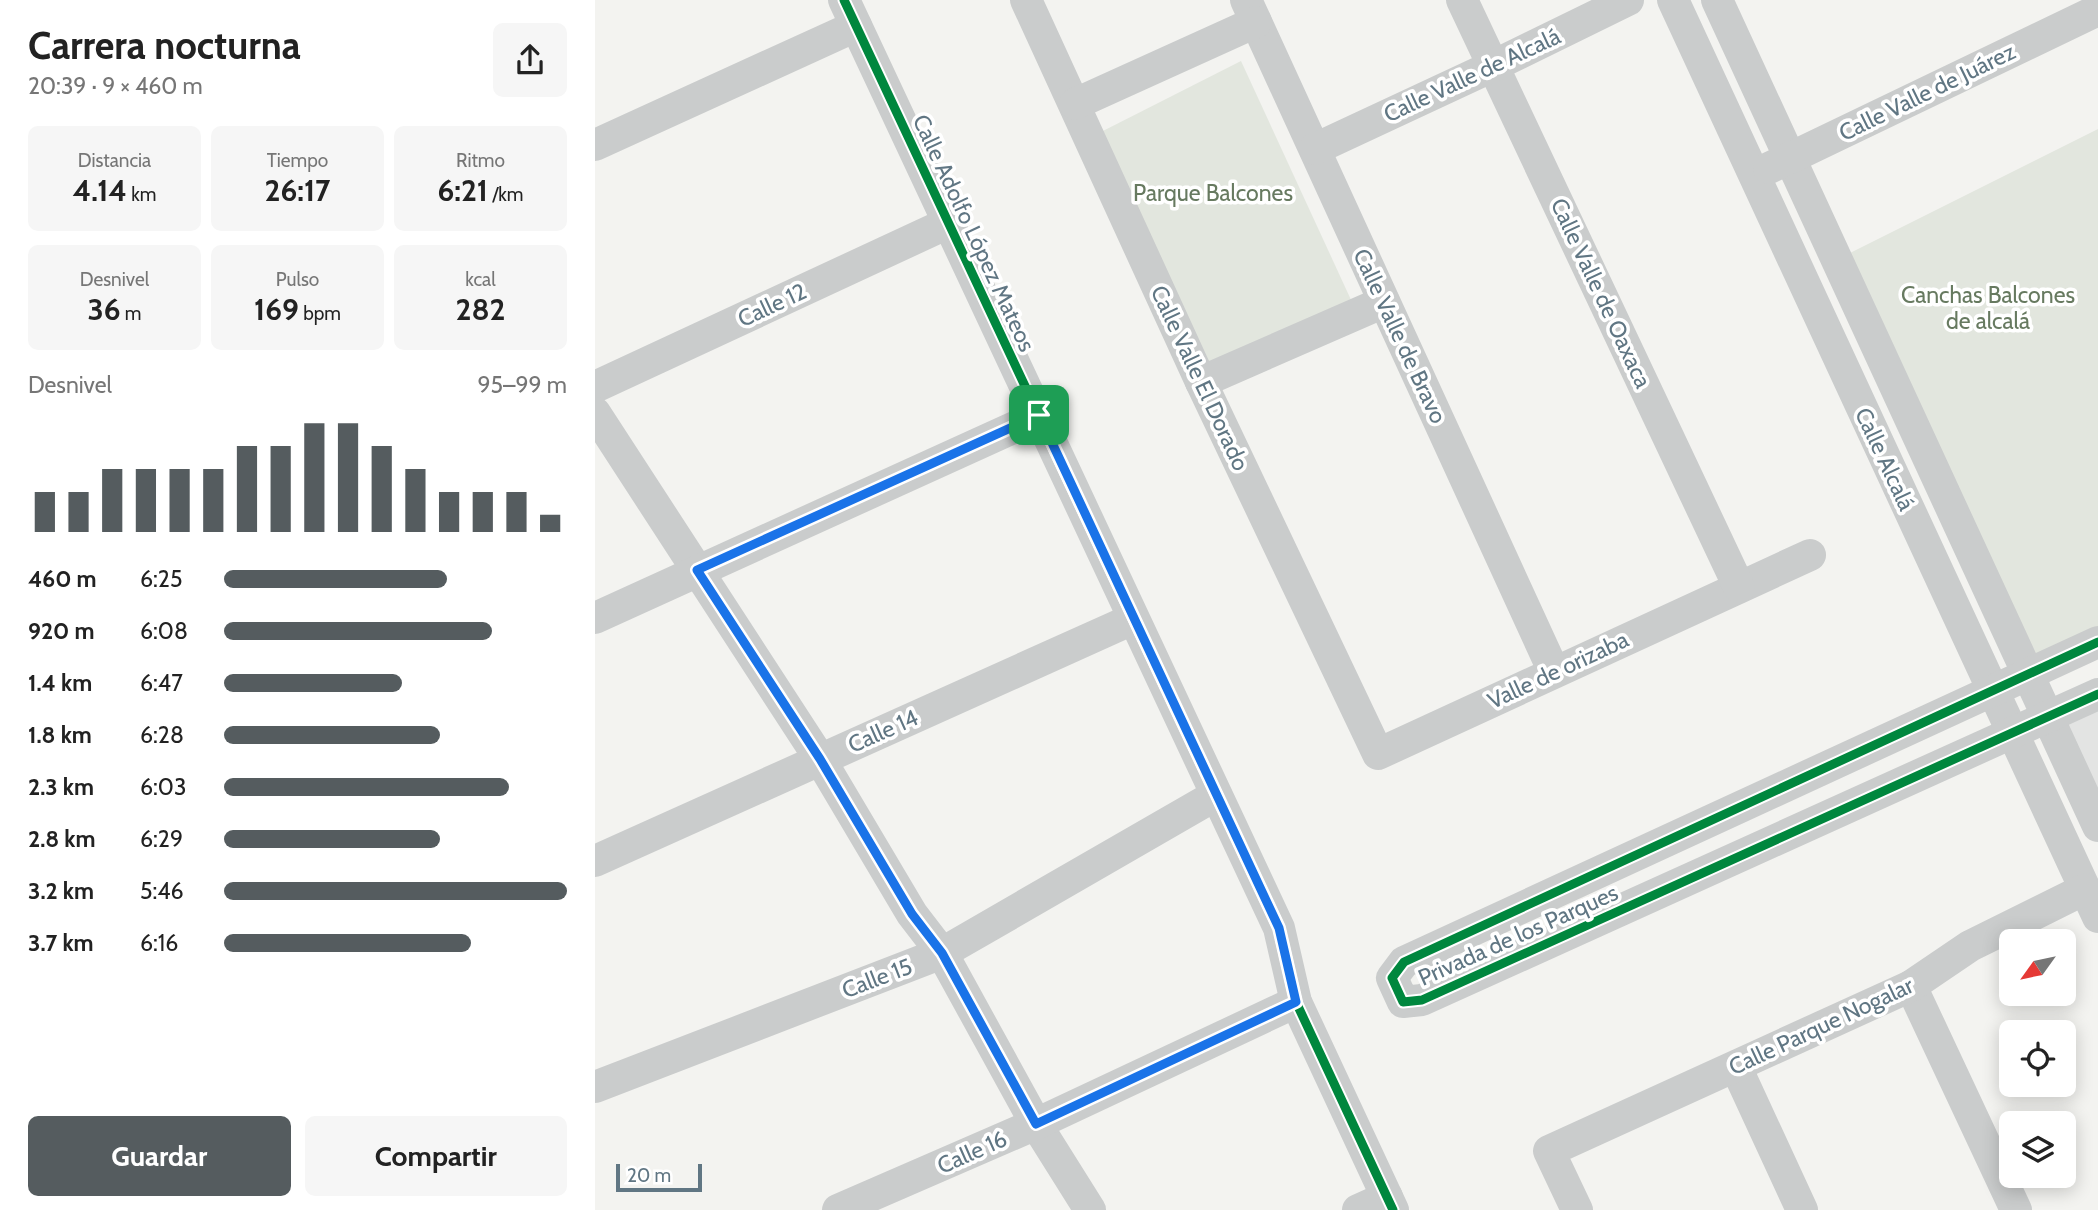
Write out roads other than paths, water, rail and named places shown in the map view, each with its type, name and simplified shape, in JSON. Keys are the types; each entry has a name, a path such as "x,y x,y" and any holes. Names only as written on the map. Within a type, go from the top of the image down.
{"street":[{"name":"Calle Valle El Dorado","path":"1026,0 1201,382 1378,754"},
{"name":"Calle Valle de Oaxaca","path":"1462,0 1739,587"},
{"name":"Calle Valle de Alcalá","path":"1315,149 1628,0"},
{"name":"Calle Alcalá","path":"1673,0 2092,903"},
{"name":"Calle Alcalá","path":"1717,0 2098,826"},
{"name":"Calle Valle de Juárez","path":"1755,174 2098,10"},
{"path":"1075,104 1251,11"},
{"name":"Calle Valle de Bravo","path":"1251,11 1554,672"},
{"path":"595,145 850,13"},
{"name":"Calle Adolfo López Mateos","path":"850,13 1279,928 1296,1002 1390,1204"},
{"name":"Calle 12","path":"595,387 948,223"},
{"path":"1201,382 1384,302"},
{"path":"595,413 820,759 912,914 942,953 1036,1124 1090,1210"},
{"path":"595,618 1039,415"},
{"name":"Valle de orizaba","path":"1378,754 1810,555"},
{"name":"Calle 14","path":"595,861 1133,619"},
{"path":"1992,691 2098,642"},
{"name":"Privada de los Parques","path":"1992,691 1404,962 1392,978 1403,1002 1422,1000 2012,732"},
{"path":"2012,732 2098,694"},
{"name":"Calle 15","path":"595,1087 942,953 1216,795"},
{"name":"Calle Parque Nogalar","path":"1577,1210 1549,1151 1911,986 1970,946 2092,903"},
{"path":"1911,986 2016,1210"},
{"name":"Calle 16","path":"838,1210 1036,1124 1296,1002"},
{"path":"1736,1066 1802,1210"},
{"path":"1358,1210 1390,1204"}],"park label":[{"name":"Parque Balcones","path":"1213,193"},
{"name":"Canchas Balcones de alcalá","path":"1988,308"}]}
